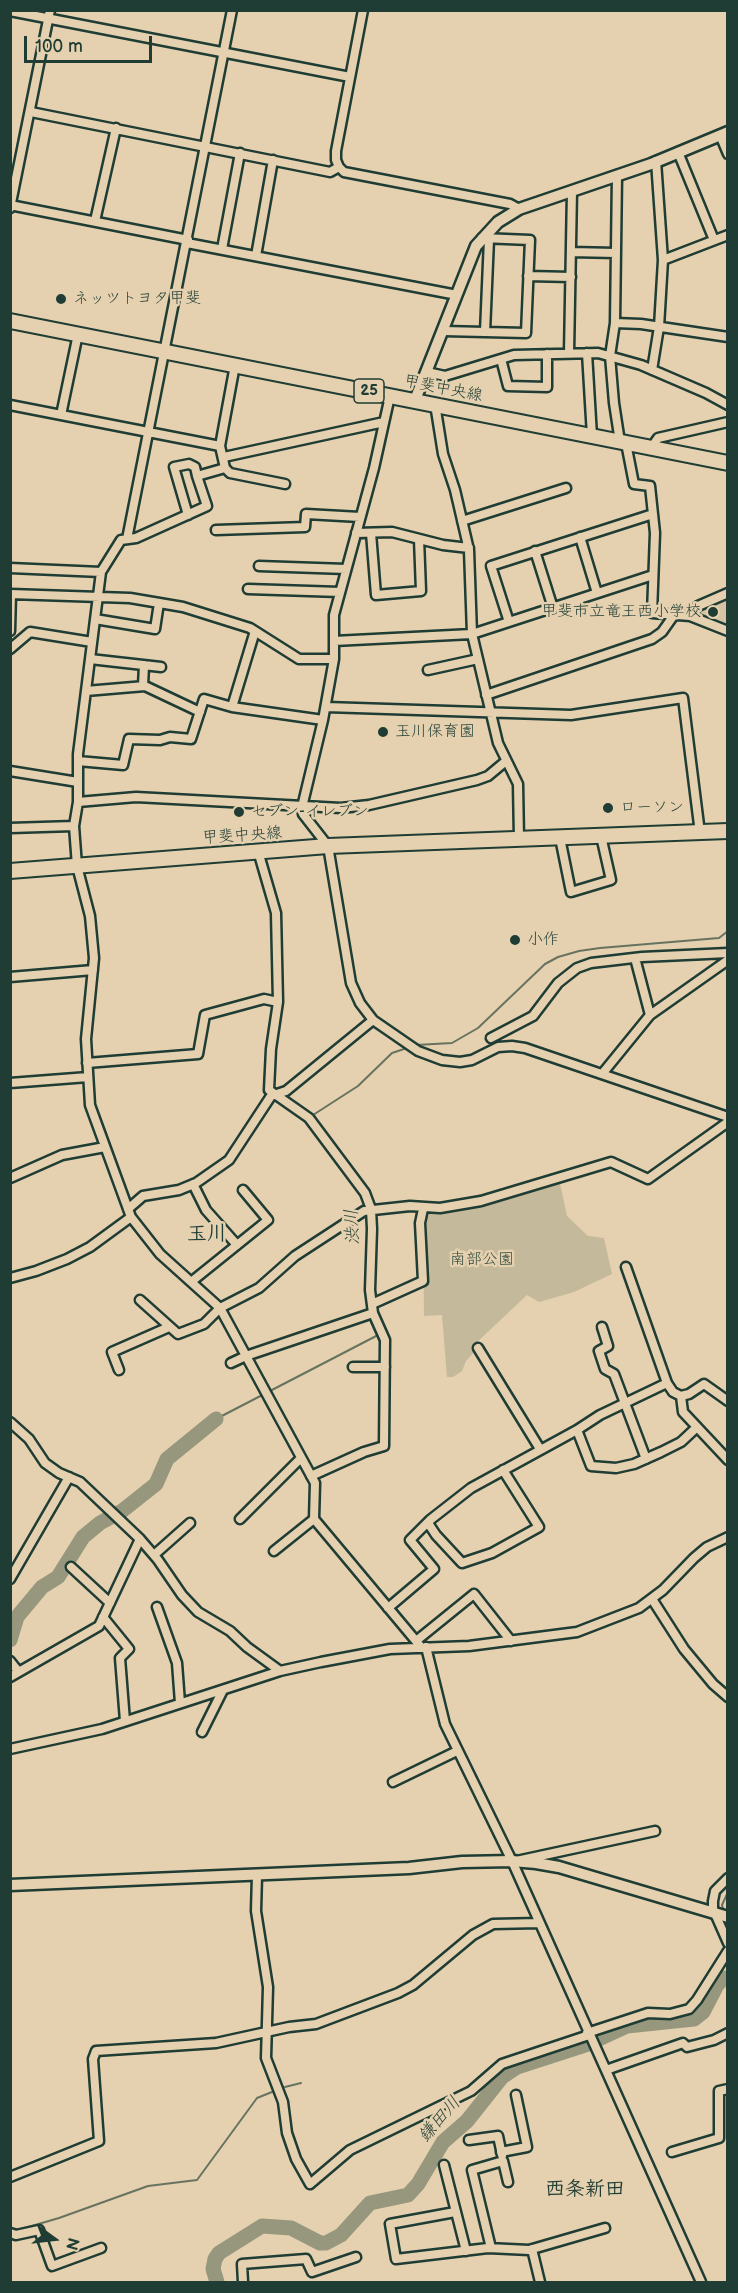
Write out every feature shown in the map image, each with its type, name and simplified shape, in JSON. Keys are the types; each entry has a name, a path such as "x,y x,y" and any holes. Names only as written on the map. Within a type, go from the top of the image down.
{"main road":[{"name":"甲斐中央線","path":"10,321 728,463"},
{"name":"甲斐中央線","path":"10,871 328,846 728,831"}],"street":[{"path":"127,539 232,10"},
{"path":"363,10 336,151 339,167 344,172 510,204 519,209"},
{"path":"10,11 49,14 350,77"},
{"path":"49,14 11,206 457,295"},
{"path":"31,112 330,172 339,167"},
{"path":"95,222 116,128"},
{"path":"415,400 444,331 466,266 476,246 486,238 498,222 519,209 656,161 724,133 728,154"},
{"path":"678,152 714,240"},
{"path":"222,249 240,153"},
{"path":"256,256 273,160"},
{"path":"651,370 659,327 663,260 656,161"},
{"path":"617,175 615,323 610,356 614,403 634,484 650,486 655,533 652,613 690,616 728,631"},
{"path":"569,353 572,191"},
{"path":"663,260 728,235"},
{"path":"444,331 526,333 530,240 486,238"},
{"path":"485,332 486,238"},
{"path":"571,252 616,253"},
{"path":"528,276 571,278"},
{"path":"615,323 728,337"},
{"path":"61,415 78,334"},
{"path":"587,353 592,436"},
{"path":"427,372 445,376 514,355 598,353 651,370 706,393 728,405"},
{"path":"501,359 508,386 547,387 547,354"},
{"path":"235,365 220,446 225,468 230,473 285,484"},
{"path":"390,396 334,615 334,659 326,707 302,807 303,814 328,846 351,983 360,1003 373,1020 418,1051 442,1060 460,1062 472,1060 498,1047 512,1046 728,1117"},
{"path":"435,404 443,454 469,548 472,634 498,743 518,784 519,839"},
{"path":"10,405 220,446"},
{"path":"224,457 384,422"},
{"path":"651,448 658,438 728,422"},
{"path":"188,515 174,467 189,464 195,467 207,506 188,515 136,538 121,540 101,572 78,761 78,802 74,826 76,866 90,916 93,970 87,1040 90,1105 129,1213 141,1232 160,1254 220,1308 315,1483 314,1519 421,1645 439,1706 457,1751 474,1781 512,1862 699,2282"},
{"path":"197,476 225,468"},
{"path":"462,521 566,488"},
{"path":"216,530 305,527 306,514 360,517"},
{"path":"509,622 491,566 653,514"},
{"path":"356,533 393,532 442,546 469,548"},
{"path":"371,533 376,595 421,591 419,539"},
{"path":"580,537 597,593"},
{"path":"535,551 553,608"},
{"path":"259,566 346,569"},
{"path":"10,568 101,572"},
{"path":"334,641 472,634 653,575"},
{"path":"248,589 340,592"},
{"path":"690,616 698,606 728,593"},
{"path":"11,629 11,594 130,598 183,607 255,631 299,659 334,659"},
{"path":"95,619 154,629 159,603"},
{"path":"486,695 652,639 662,632 674,615"},
{"path":"232,706 255,631"},
{"path":"10,649 30,632 92,642"},
{"path":"90,658 161,668"},
{"path":"428,670 478,659"},
{"path":"142,686 144,665"},
{"path":"86,691 142,686 200,712"},
{"path":"326,707 571,715 683,698 700,832"},
{"path":"78,761 123,765 129,739 160,740 170,737 191,739 204,699 232,706 323,720"},
{"path":"78,802 136,797 341,808 369,805 477,780 488,776 506,761"},
{"path":"10,771 78,782"},
{"path":"10,828 74,826"},
{"path":"560,838 571,892 611,880 601,836"},
{"path":"258,851 276,913 278,1002 271,1049 269,1090 309,1118 365,1193 370,1209 372,1309 385,1340 384,1446 364,1452 310,1476"},
{"path":"491,1038 533,1016 558,983 577,968 591,963 635,958 728,953"},
{"path":"635,958 650,1015"},
{"path":"602,1074 650,1015 728,960"},
{"path":"10,977 93,970"},
{"path":"87,1063 198,1054 205,1015 264,999 278,1002"},
{"path":"10,1278 67,1259 90,1247 129,1213 143,1197 179,1190 193,1184 229,1160 266,1102 274,1095 286,1091 373,1020"},
{"path":"10,1083 88,1077"},
{"path":"140,1300 178,1334 204,1324 220,1308 259,1287 295,1256 354,1216 370,1209 410,1206 423,1209 440,1208 481,1201 611,1162 648,1179 728,1122"},
{"path":"10,1178 62,1155 105,1147"},
{"path":"193,1184 206,1210 237,1245"},
{"path":"191,1282 268,1220 243,1190"},
{"path":"231,1363 372,1309 423,1281 420,1222 423,1209"},
{"path":"626,1267 667,1383 673,1392 681,1396 689,1394 704,1384 728,1401"},
{"path":"119,1370 112,1352 169,1327"},
{"path":"602,1327 608,1347 598,1352 605,1369 614,1374 646,1459"},
{"path":"478,1348 540,1449"},
{"path":"353,1367 385,1367"},
{"path":"388,1608 434,1569 410,1540 471,1488 600,1415 667,1383"},
{"path":"681,1396 683,1412 728,1460"},
{"path":"10,1422 29,1439 45,1463 80,1482 140,1539 182,1595 198,1612 230,1631 247,1647 280,1671"},
{"path":"577,1430 591,1466 616,1468 646,1459 681,1442 696,1428"},
{"path":"240,1519 301,1458"},
{"path":"428,1523 462,1563 492,1552 539,1527 503,1470"},
{"path":"10,1579 69,1477"},
{"path":"274,1551 314,1519"},
{"path":"154,1556 190,1523"},
{"path":"10,1749 102,1729 180,1703 222,1692 280,1671 390,1649 421,1645 469,1646 577,1632 639,1608 652,1599 694,1558 708,1547 728,1537"},
{"path":"10,1661 14,1674 99,1626 140,1539"},
{"path":"71,1567 110,1603"},
{"path":"421,1645 474,1594 512,1641"},
{"path":"652,1599 684,1649 713,1684 728,1697"},
{"path":"157,1607 177,1663 180,1703"},
{"path":"103,1617 129,1649 120,1658 125,1721"},
{"path":"201,1732 222,1692"},
{"path":"393,1782 457,1751"},
{"path":"512,1862 655,1832"},
{"path":"10,1885 409,1868 462,1862 536,1863 559,1867 720,1915"},
{"path":"257,1875 256,1911 268,1987 266,2058 283,2102 287,2133 296,2159 310,2184 351,2150 471,2091 502,2064 648,2013 670,2014 689,2009 728,1951"},
{"path":"728,1878 716,1892 713,1900 728,1943"},
{"path":"10,2177 99,2141 93,2059 96,2051 216,2043 267,2031 316,2024 398,1993 426,1976 472,1935 493,1924 539,1923"},
{"path":"606,2070 683,2043 687,2047 714,2040 728,2033"},
{"path":"672,2152 719,2138 720,2091 728,2089"},
{"path":"491,2248 472,2170 527,2147 516,2095"},
{"path":"469,2140 498,2136 508,2182"},
{"path":"444,2165 466,2251"},
{"path":"455,2212 390,2224 396,2259 491,2248 532,2249 604,2228"},
{"path":"10,2233 16,2235 39,2230 52,2266 100,2248"},
{"path":"532,2249 540,2283"},
{"path":"243,2283 242,2264 306,2259 312,2272 356,2257"}],"shaded area":[{"name":"甲斐市立竜王西小学校","path":"727,597 727,626 722,627 695,615 700,608"}],"green space":[{"name":"南部公園","path":"560,1183 567,1216 588,1236 604,1238 612,1274 574,1292 539,1302 527,1295 475,1344 475,1351 466,1361 462,1371 453,1377 447,1377 442,1315 424,1316 423,1223 426,1217 432,1212"}],"waterway":[{"name":"渋川","path":"416,1045 452,1043 478,1028 545,964 558,957 600,948 719,938 728,931"},
{"name":"渋川","path":"323,1130 313,1115 358,1086 392,1053 407,1048"},
{"name":"渋川","path":"368,1193 374,1206"},
{"name":"渋川","path":"216,1419 380,1334"},
{"name":"渋川","path":"10,1640 17,1617 42,1587 58,1577 83,1537 100,1523 122,1511 156,1484 167,1459 216,1419"},
{"path":"724,1912 722,1905 728,1892"},
{"name":"鎌田川","path":"712,1997 728,1971"},
{"name":"鎌田川","path":"217,2282 213,2269 219,2253 262,2226 291,2228 320,2243 326,2243 341,2235 370,2203 408,2195 418,2184 443,2142 467,2121 502,2077 517,2067 588,2044 627,2026 694,2019 703,2012 717,1985 724,1978"},
{"path":"285,2087 301,2083"},
{"path":"18,2230 148,2186 197,2180 257,2098 272,2092"}],"place":[{"name":"ネッツトヨタ甲斐","path":"61,299"},
{"name":"甲斐市立竜王西小学校","path":"713,612"},
{"name":"玉川保育園","path":"383,732"},
{"name":"ローソン","path":"608,808"},
{"name":"セブン-イレブン","path":"239,812"},
{"name":"小作","path":"515,940"}],"district":[{"name":"玉川","path":"207,1235"},
{"name":"西条新田","path":"585,2190"}]}
